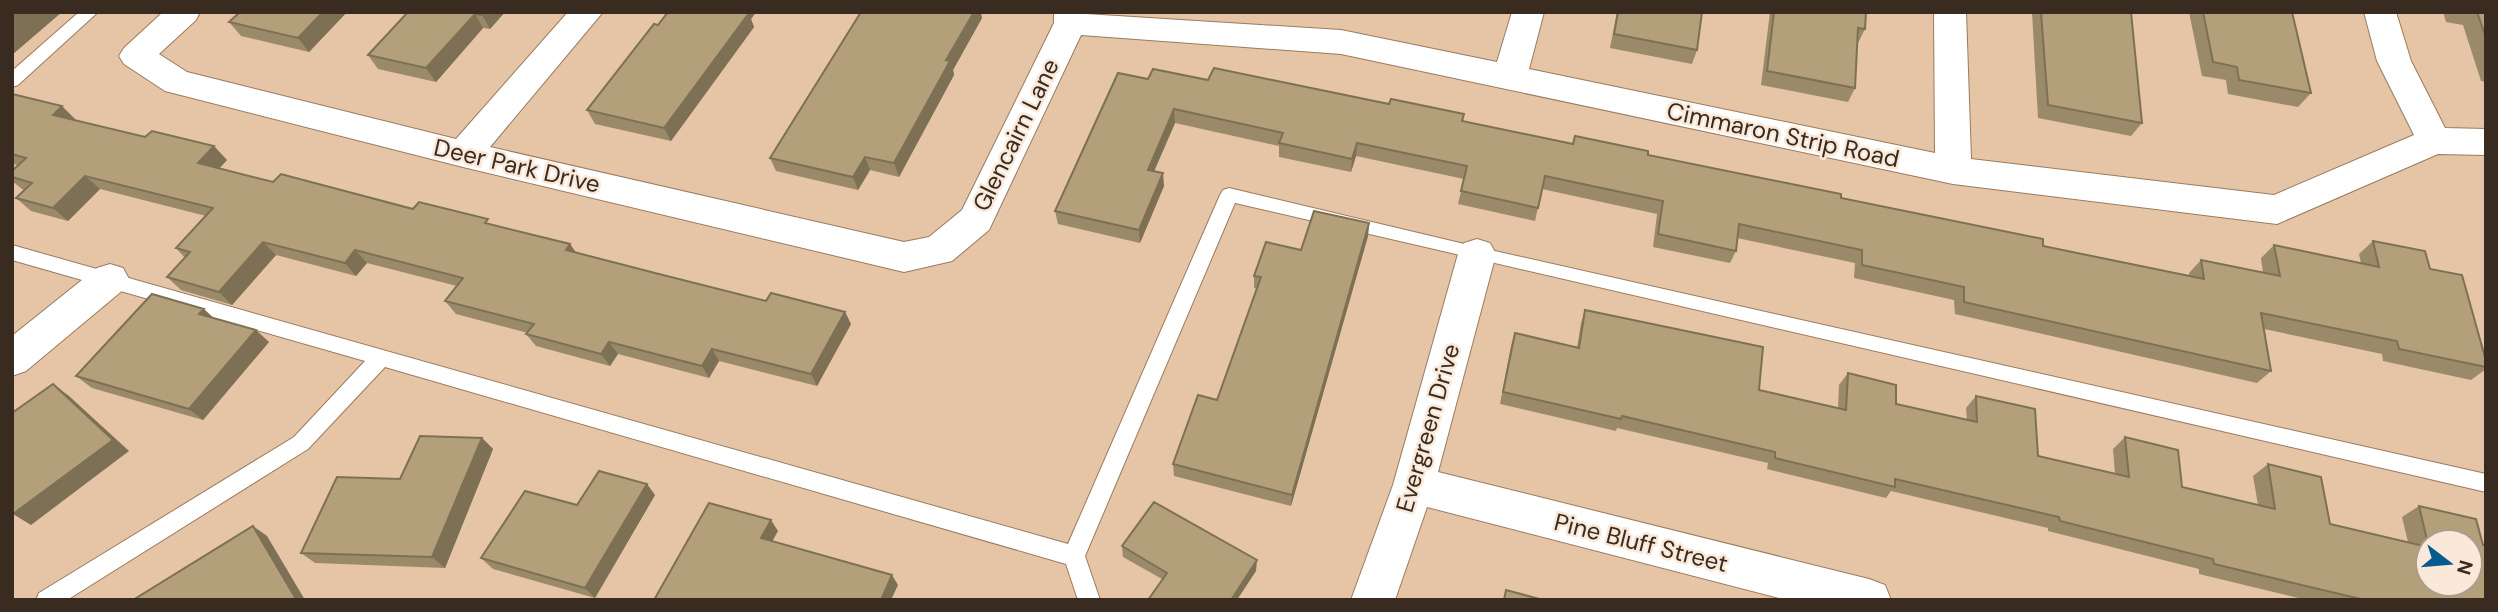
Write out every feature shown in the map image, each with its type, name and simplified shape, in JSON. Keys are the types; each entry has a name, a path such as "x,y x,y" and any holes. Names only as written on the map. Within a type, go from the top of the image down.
{"street":[{"name":"Deer Park Drive","path":"184,12 136,56 177,82 904,257"},
{"path":"463,153 587,12"},
{"path":"1510,78 1528,12"},
{"path":"1950,12 1952,170"},
{"path":"2380,12 2394,61 2434,141"},
{"name":"Cimmaron Strip Road","path":"1070,17 1341,42 1952,170 2277,211 2434,141 2486,142"},
{"name":"Glencairn Lane","path":"904,257 939,250 976,220 1070,17"},
{"name":"Evergreen Drive","path":"1373,600 1414,485 1478,254"},
{"path":"12,359 110,279"},
{"name":"Pine Bluff Street","path":"1414,485 1869,600"}],"lane":[{"path":"12,81 90,12"},
{"path":"1089,600 1074,556 1229,195 2486,483"},
{"path":"12,251 1074,556"},
{"path":"47,600 301,443 382,357"}],"building":[{"path":"240,12 323,12 298,38 229,22"},
{"path":"408,12 484,12 482,15 475,14 426,68 368,55"},
{"path":"668,12 749,13 664,128 587,110 654,24 658,25"},
{"path":"861,12 974,12 946,60 950,61 894,163 865,157 853,177 770,158"},
{"path":"1618,12 1702,12 1697,50 1614,34"},
{"path":"1774,12 1866,12 1865,29 1858,28 1855,88 1767,71"},
{"path":"2041,12 2131,12 2142,123 2048,105"},
{"path":"2203,12 2292,12 2311,93 2239,80 2237,67 2213,62"},
{"path":"2477,12 2486,12 2486,38"},
{"path":"1214,68 1389,104 1391,99 1464,114 1462,121 1573,144 1575,136 1648,151 1648,155 1841,194 1841,198 2043,239 2043,246 2204,279 2201,260 2280,276 2274,245 2379,267 2373,241 2425,251 2430,269 2462,275 2486,367 2399,349 2397,341 2261,313 2271,371 1964,302 1964,287 1862,265 1862,250 1739,224 1736,251 1658,234 1663,201 1545,176 1538,208 1461,191 1467,166 1357,143 1352,159 1279,143 1283,133 1174,109 1148,170 1163,173 1139,230 1055,211 1118,73 1148,79 1153,69 1208,80"},
{"path":"12,94 62,106 53,115 145,137 152,131 214,146 198,163 273,182 281,174 413,209 419,202 488,219 485,223 570,244 566,250 655,273 766,301 771,293 845,312 811,374 712,349 702,366 609,342 601,354 526,334 534,324 445,301 463,278 355,250 345,263 263,242 219,292 167,277 190,252 176,248 213,208 85,176 53,208 16,198 32,183 12,177 12,171 26,158 12,154"},
{"path":"1314,211 1369,223 1292,495 1173,464 1198,395 1217,400 1261,277 1254,276 1266,242 1301,250"},
{"path":"152,294 204,309 199,314 256,330 189,409 76,376"},
{"path":"1585,310 1763,347 1759,390 1846,410 1848,373 1896,385 1896,404 1977,422 1976,396 2035,409 2038,456 2129,477 2125,437 2178,450 2182,487 2275,509 2268,464 2321,477 2330,524 2414,544 2414,598 2484,598 2486,545 2486,600 2365,600 2214,564 2213,559 2060,521 2059,517 1895,479 1895,487 1775,458 1775,452 1622,416 1621,419 1503,392 1515,333 1579,348"},
{"path":"53,384 113,440 13,514 12,413"},
{"path":"420,436 482,438 432,557 301,553 337,477 400,479"},
{"path":"599,471 647,484 585,588 481,558 525,491 577,505"},
{"path":"1154,502 1257,560 1231,600 1148,600 1167,573 1122,546"},
{"path":"709,503 771,520 761,538 892,575 881,600 654,600"},
{"path":"2419,506 2476,519 2478,528 2424,528"},
{"path":"253,526 295,600 133,600"},
{"path":"1506,590 1543,600 1504,600"}]}
